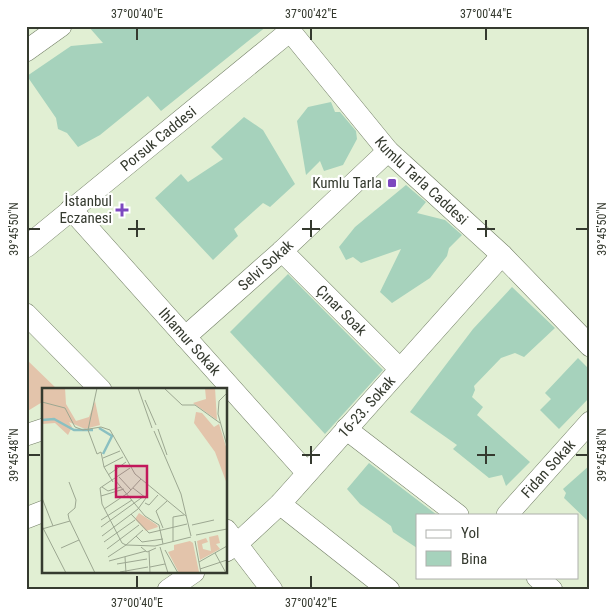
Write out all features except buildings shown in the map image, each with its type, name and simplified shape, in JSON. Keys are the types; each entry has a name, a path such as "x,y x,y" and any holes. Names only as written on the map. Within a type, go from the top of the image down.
{"street":[{"path":"26,51 61,26"},
{"name":"Kumlu Tarla Caddesi","path":"288,28 388,151 502,255 590,346"},
{"name":"Porsuk Caddesi","path":"26,247 288,28"},
{"name":"Selvi Sokak","path":"185,337 282,252 388,151"},
{"name":"Ihlamur Sokak","path":"72,209 307,473"},
{"name":"Çınar Soak","path":"282,252 400,369"},
{"name":"16-23. Sokak","path":"230,541 280,504 502,255"},
{"path":"26,314 99,388"},
{"name":"Fidan Sokak","path":"508,514 590,422"},
{"path":"346,429 457,514"},
{"path":"26,435 42,430"},
{"path":"280,504 389,590"},
{"path":"26,518 42,512"},
{"path":"230,541 272,590"},
{"path":"168,590 191,574"},
{"path":"538,578 552,590"}],"shaded area":[{"path":"26,359 56,388 42,388 42,402 26,412"}],"place":[{"name":"Kumlu Tarla","path":"392,183"},
{"name":"İstanbul Eczanesi","path":"122,210"}]}
